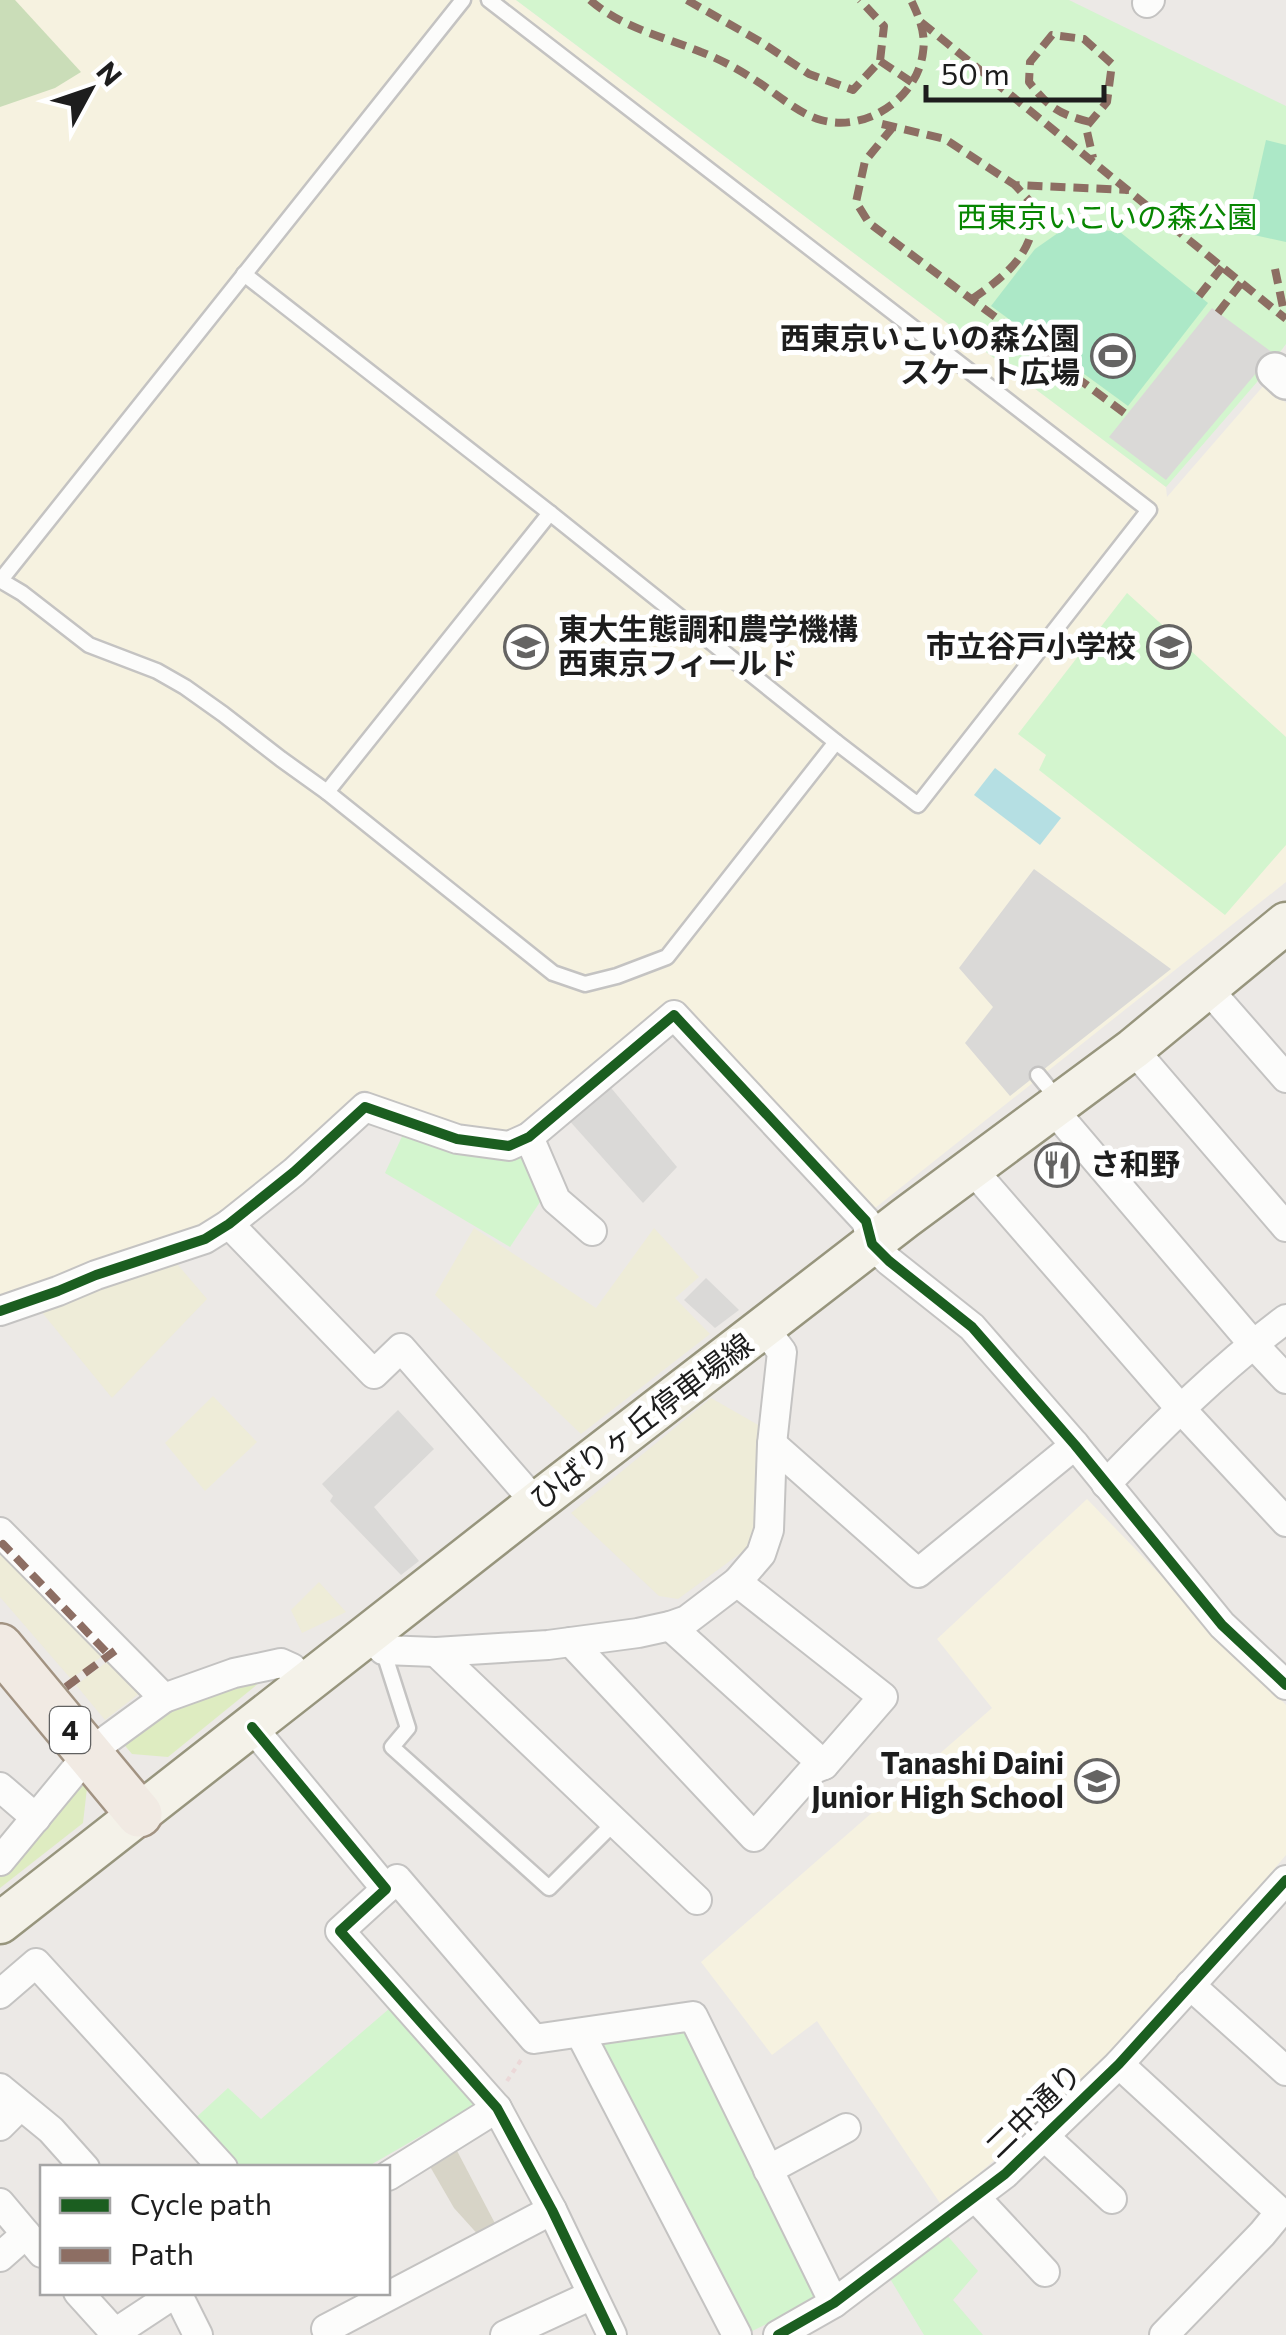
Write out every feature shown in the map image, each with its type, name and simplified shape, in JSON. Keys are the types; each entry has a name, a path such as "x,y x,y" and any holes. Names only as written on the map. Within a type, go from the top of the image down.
{"main road":[{"name":"ひばりヶ丘停車場線","path":"0,1922 306,1684 376,1642 536,1503 745,1338 972,1170 1050,1095 1133,1048 1286,923"},
{"name":"4","path":"0,1646 139,1814"}],"street":[{"path":"1208,989 1286,1078"},
{"path":"0,1310 205,1239 294,1172 365,1107 457,1140 509,1146 529,1137 585,1096 674,1015 866,1221 872,1244 972,1327 1076,1445 1222,1625 1286,1684"},
{"path":"1133,1048 1286,1226"},
{"path":"1050,1095 1253,1344 1286,1379"},
{"path":"529,1137 556,1200 592,1231"},
{"path":"972,1170 1180,1408 1286,1522"},
{"path":"229,1224 374,1374 402,1348 536,1503"},
{"path":"1106,1484 1180,1408 1286,1319"},
{"path":"376,1642 436,1652 571,1642 670,1626 686,1620 737,1582 761,1554 769,1530 772,1444 782,1352 745,1338"},
{"path":"772,1444 918,1573 1076,1445"},
{"path":"0,1532 164,1698"},
{"path":"571,1642 754,1837 814,1768 824,1766 882,1697 737,1582"},
{"path":"670,1626 824,1766"},
{"path":"436,1652 697,1900"},
{"path":"0,1861 90,1752 164,1698 234,1672 281,1663 292,1668 306,1684"},
{"path":"252,1727 386,1889"},
{"path":"0,1786 36,1818"},
{"path":"612,2335 497,2108 340,1931 397,1879 534,2039 693,2016 834,2303"},
{"name":"二中通り","path":"778,2335 834,2303 976,2198 1046,2137 1286,1880"},
{"path":"0,1994 36,1963 220,2165"},
{"path":"1190,1985 1286,2072"},
{"path":"580,2032 737,2335"},
{"path":"1118,2064 1280,2212 1164,2335"},
{"path":"6,2106 50,2130 81,2165"},
{"path":"390,2175 497,2108"},
{"path":"768,2170 846,2128"},
{"path":"1046,2137 1112,2199"},
{"path":"976,2198 1044,2272"},
{"path":"0,2203 34,2244 0,2257"},
{"path":"329,2335 326,2329 552,2210"},
{"path":"81,2295 114,2333 174,2295"},
{"path":"178,2295 198,2335"},
{"path":"505,2335 592,2295"}],"lane":[{"path":"463,0 0,581 22,592 90,645 157,671 185,687 327,792 553,973 585,984 666,957 836,742"},
{"path":"244,274 918,804 1150,510 489,0"},
{"path":"327,792 550,513"},
{"path":"376,1642 408,1728 392,1747 549,1888 614,1822"}],"shaded area":[{"name":"東大生態調和農学機構 西東京フィールド","path":"0,0 516,0 1166,487 1167,497 1265,384 1286,403 1286,882 870,1212 672,1002 515,1133 498,1140 360,1095 284,1167 191,1234 0,1300"},
{"path":"1212,308 1273,353 1166,480 1109,437"},
{"path":"1034,869 1171,969 1010,1096 965,1043 993,1007 959,968"},
{"path":"607,1083 677,1167 643,1203 567,1118"},
{"path":"474,1228 596,1308 654,1228 699,1277 675,1298 710,1334 581,1434 435,1295"},
{"path":"172,1258 207,1299 112,1398 36,1305"},
{"path":"706,1278 739,1310 715,1328 684,1300"},
{"path":"213,1396 257,1442 205,1491 165,1443"},
{"path":"711,1398 760,1426 757,1529 749,1547 678,1599 659,1596 571,1513"},
{"path":"398,1410 434,1449 374,1507 419,1561 401,1575 330,1501 333,1496 322,1484"},
{"name":"Tanashi Daini Junior High School","path":"1087,1499 1286,1705 1286,1855 1162,2001 1075,2089 942,2206 817,2021 772,2055 701,1962 992,1708 937,1639"},
{"path":"4,1548 104,1655 71,1679 0,1597 0,1552"},
{"path":"319,1582 346,1612 302,1633 291,1610"},
{"path":"115,1656 145,1689 105,1720 76,1685"},
{"path":"455,2147 499,2231 482,2239 454,2208 428,2163"}],"green space":[{"path":"0,0 15,0 81,72 55,88 0,107"},
{"name":"西東京いこいの森公園","path":"516,0 1069,0 1286,106 1286,344 1166,487"},
{"path":"1266,140 1286,145 1286,242 1245,233"},
{"name":"西東京いこいの森公園 スケート広場","path":"1068,226 1120,232 1208,303 1128,406 991,306 1035,249"},
{"path":"1127,593 1286,737 1286,845 1225,915 1039,770 1046,755 1018,734"},
{"path":"406,1128 521,1144 542,1199 510,1247 385,1173"},
{"path":"270,1674 168,1757 132,1754 121,1741 157,1716 206,1691"},
{"path":"79,1779 87,1788 83,1823 0,1888 0,1877"},
{"path":"397,2002 483,2100 370,2165 224,2165 189,2124 228,2088 261,2119"},
{"path":"688,2026 824,2296 744,2335 590,2038"},
{"path":"939,2226 978,2271 953,2300 983,2335 924,2335 886,2272"}],"water":[{"path":"995,768 1061,818 1040,845 974,795"}],"marked path":[{"path":"590,0 629,25 729,65 804,113 838,123 856,121 887,108 911,83 924,45 911,0"},
{"path":"687,0 809,74 853,90 880,61 884,26 860,0"},
{"path":"921,22 1286,319"},
{"path":"1090,122 1055,109 1029,82 1030,62 1052,35 1084,39 1112,64 1107,102 1086,127 1093,158"},
{"path":"880,61 913,83"},
{"path":"882,124 945,139 1015,185 1129,190"},
{"path":"893,127 865,161 856,202 869,223 1127,415"},
{"path":"972,299 1012,266 1029,240 1035,207 1015,185"},
{"path":"1199,296 1222,267"},
{"path":"1275,269 1285,317"},
{"path":"1218,313 1242,282"},
{"path":"0,1547 3,1544 109,1655"},
{"path":"66,1687 116,1650"}],"cycle path":[{"path":"0,1311 205,1239 294,1172 365,1107 457,1139 509,1146 529,1137 674,1015 866,1221 872,1244 972,1327 1075,1445 1222,1625 1286,1685"},
{"path":"252,1727 386,1889 340,1931 497,2108 612,2335"},
{"path":"778,2335 834,2303 1005,2174 1119,2064 1286,1880"}],"place":[{"name":"西東京いこいの森公園 スケート広場","path":"1113,356"},
{"name":"東大生態調和農学機構 西東京フィールド","path":"526,647"},
{"name":"市立谷戸小学校","path":"1169,647"},
{"name":"さ和野","path":"1057,1165"},
{"name":"Tanashi Daini Junior High School","path":"1097,1781"}]}
